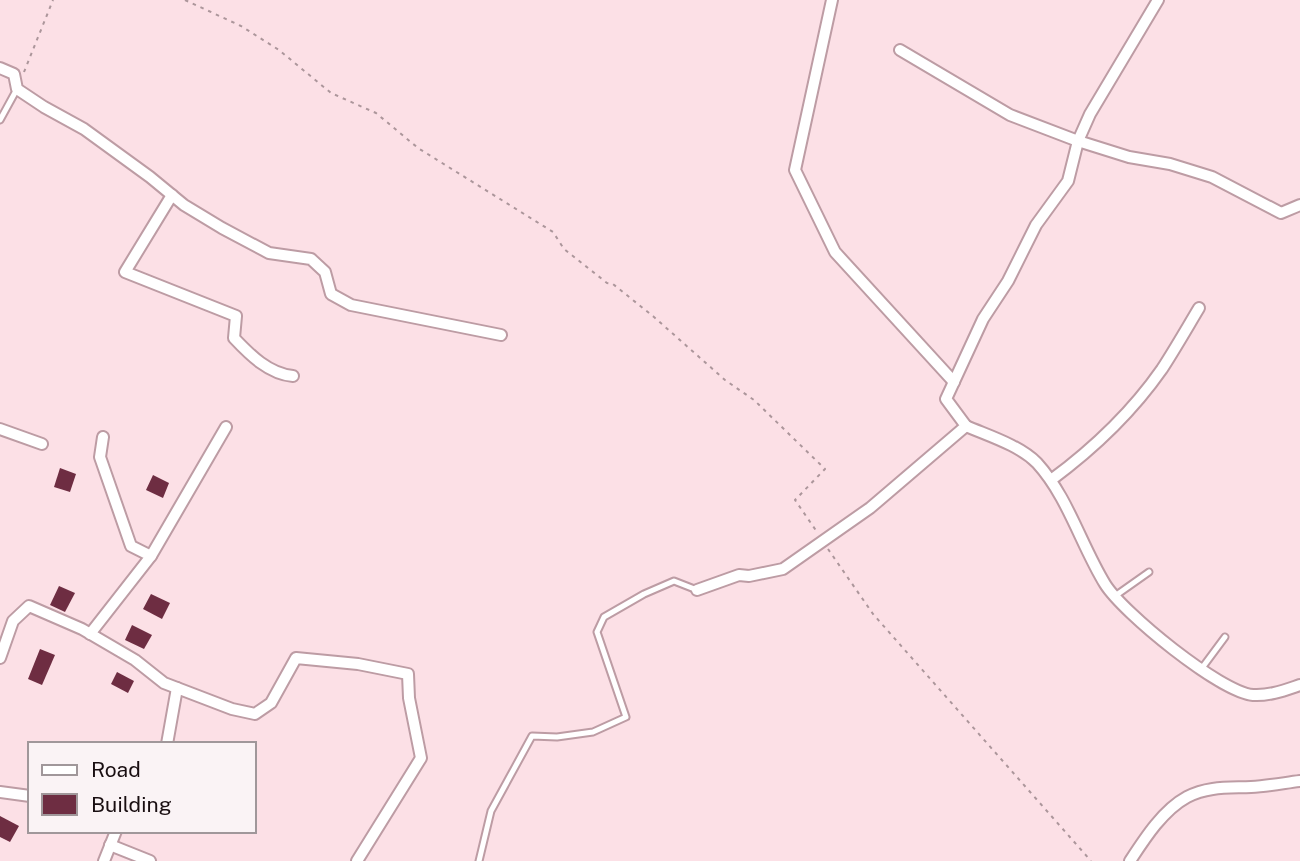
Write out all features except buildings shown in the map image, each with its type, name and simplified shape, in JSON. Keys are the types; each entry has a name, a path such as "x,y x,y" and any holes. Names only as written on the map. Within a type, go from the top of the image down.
{"street":[{"path":"831,0 795,170 835,252 954,382"},
{"path":"1158,0 1090,114 1078,141 1068,181 1036,225 1008,281 983,319 946,399 966,426 1003,442 1034,461 1051,481 1106,585 1141,624 1227,686 1251,695 1274,694 1300,685"},
{"path":"900,50 1010,115 1129,157 1170,164 1212,177 1281,213 1300,205"},
{"path":"0,68 14,74 18,89 83,129 184,205 269,253 311,259 325,272 331,294 351,305 501,335"},
{"path":"172,195 125,272 236,316 234,338 250,355 284,375 293,376"},
{"path":"1051,481 1081,458 1115,425 1161,370 1199,309"},
{"path":"697,590 739,575 748,576 783,569 870,508 966,426"},
{"path":"90,634 151,556 226,427"},
{"path":"0,429 42,444"},
{"path":"103,437 100,457 131,546 151,556"},
{"path":"0,658 13,621 29,606 90,634 135,660 164,683 232,709 255,714 271,703 296,658 358,664 408,674 409,698 421,758 356,861"},
{"path":"167,742 177,688"},
{"path":"1135,859 1167,812 1185,798 1201,791 1223,787 1254,787 1300,781"},
{"path":"0,792 28,796"},
{"path":"104,861 115,833"},
{"path":"110,845 150,861"}],"lane":[{"path":"0,120 18,89"},
{"path":"1115,596 1149,572"},
{"path":"479,861 491,811 532,736 557,737 593,732 626,717 597,632 604,617 644,594 674,581 697,590"},
{"path":"1202,668 1226,637"}],"path":[{"path":"18,89 53,0"},
{"path":"185,0 250,32 279,50 331,93 376,113 418,148 553,232 564,249 607,283 614,284 725,380 754,400 825,469 795,500 873,614 1091,861"}]}
